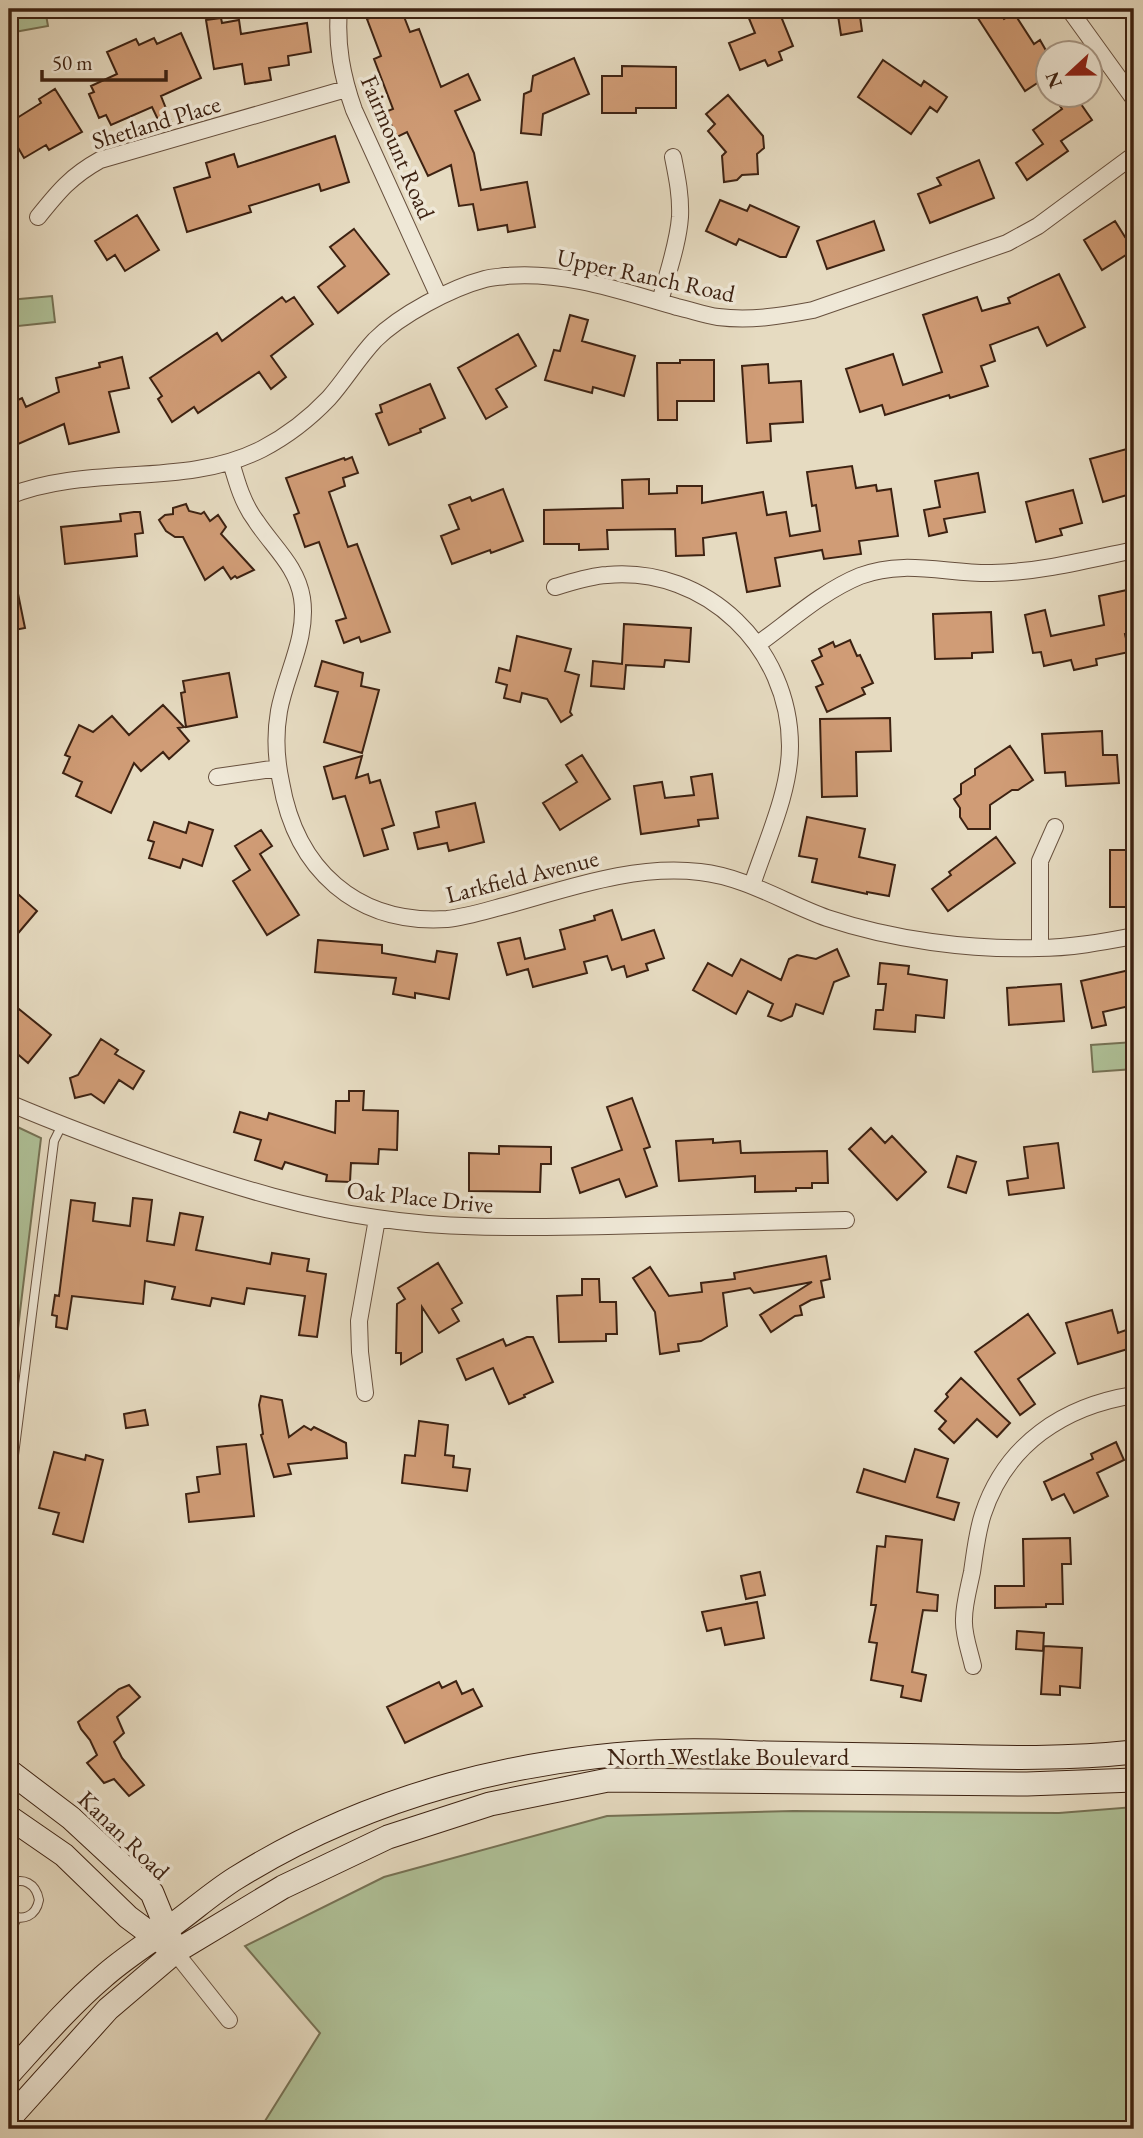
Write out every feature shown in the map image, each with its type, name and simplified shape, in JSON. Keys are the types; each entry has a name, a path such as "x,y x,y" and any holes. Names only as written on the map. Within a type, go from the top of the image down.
{"main road":[{"name":"North Westlake Boulevard","path":"9,2074 104,1976 234,1879 327,1830 430,1791 483,1776 604,1755 682,1751 1025,1758 1084,1757 1134,1752"},
{"name":"Kanan Road","path":"9,1771 71,1818 152,1893 161,1934 175,1952"},
{"name":"North Westlake Boulevard","path":"9,2119 108,2009 175,1952 283,1886 388,1837 490,1804 608,1780 1027,1784 1134,1780"},
{"path":"9,1816 64,1855 128,1917 161,1934"}],"street":[{"name":"Fairmount Road","path":"339,9 339,58 346,89 439,297"},
{"path":"1069,9 1134,100"},
{"name":"Shetland Place","path":"38,217 68,181 100,160 346,89"},
{"name":"Upper Ranch Road","path":"9,496 59,482 188,472 231,462 262,449 298,427 329,398 377,339 439,297 486,278 553,276 603,286 715,317 750,320 813,310 1007,243 1038,226 1134,155"},
{"path":"660,302 680,218 679,186 673,157"},
{"name":"Larkfield Avenue","path":"231,462 248,509 298,579 302,599 303,621 300,638 285,683 276,740 278,768 292,825 302,847 315,865 334,884 372,908 396,916 426,920 457,918 618,876 651,871 700,872 752,885 826,917 881,933 966,947 1040,948 1134,936"},
{"path":"758,644 836,588 861,576 883,570 918,566 990,573 1033,570 1134,550"},
{"path":"555,587 608,575 663,579 715,602 739,622 758,644 772,666 782,692 788,717 790,747 789,769 783,794 752,885"},
{"path":"217,777 278,768"},
{"path":"1040,948 1040,861 1055,827"},
{"name":"Oak Place Drive","path":"9,1103 219,1182 272,1198 377,1219 445,1226 506,1228 846,1220"},
{"path":"365,1393 359,1321 377,1219"},
{"path":"973,1666 964,1620 979,1532 997,1482 1017,1454 1047,1427 1078,1409 1108,1399 1134,1395"},
{"path":"175,1952 229,2020"}],"lane":[{"path":"9,1494 54,1142 62,1125"},
{"path":"9,1884 24,1880 35,1887 38,1893 38,1906 34,1912 23,1918 13,1916 9,1934"}],"green space":[{"path":"9,9 45,9 48,26 9,33"},
{"path":"52,296 55,322 9,327 9,300"},
{"path":"1134,1042 1134,1069 1093,1072 1091,1045"},
{"path":"9,1123 41,1138 12,1378 9,1380"},
{"path":"1134,1807 1134,2129 260,2129 320,2033 245,1946 384,1877 607,1816 793,1811 1059,1813"}],"building":[{"path":"401,9 410,32 419,29 441,87 468,74 480,100 455,111 474,153 481,190 527,182 535,227 508,232 507,225 478,230 473,204 459,206 451,165 428,176 407,132 397,137 385,112 393,109 374,59 381,56 367,19"},
{"path":"767,9 778,9 793,46 779,52 782,60 768,66 765,60 740,70 729,43 755,33 748,16"},
{"path":"837,9 859,9 862,31 841,35"},
{"path":"972,9 997,9 1004,19 1014,13 1034,44 1034,85 1025,91"},
{"path":"221,18 222,23 239,20 241,34 307,23 311,52 288,56 289,65 269,68 271,80 245,84 242,64 214,69 206,20"},
{"path":"181,33 201,78 161,96 173,126 163,130 152,107 111,125 106,115 99,118 89,94 94,92 91,86 117,74 107,52 136,39 139,45 154,38 157,44"},
{"path":"574,58 589,94 543,114 541,135 521,133 524,94 531,91 533,76"},
{"path":"883,60 921,86 924,81 947,97 937,112 930,107 911,134 858,97"},
{"path":"622,66 676,67 676,108 636,108 636,113 602,113 602,76 622,76"},
{"path":"55,89 82,132 49,150 46,145 24,158 9,132 9,123 41,103 39,99"},
{"path":"728,95 763,136 764,148 757,154 758,174 742,175 737,180 724,182 722,156 726,152 708,131 715,124 706,114"},
{"path":"1084,108 1092,120 1061,141 1068,151 1027,180 1016,163 1043,144 1033,130 1062,109"},
{"path":"335,136 349,182 321,191 319,184 249,206 251,212 187,232 174,188 210,177 206,163 234,154 238,167"},
{"path":"979,160 994,198 930,223 918,194 941,185 937,178"},
{"path":"720,200 747,211 750,205 799,227 786,257 780,257 739,239 736,245 706,231"},
{"path":"137,215 159,250 125,271 115,255 107,260 95,241"},
{"path":"874,221 884,250 827,269 817,241"},
{"path":"1115,221 1125,237 1134,232 1134,250 1102,270 1084,240"},
{"path":"354,229 389,274 338,313 318,287 345,266 330,247"},
{"path":"1059,274 1085,327 1047,346 1038,327 990,345 995,361 981,366 988,386 885,415 882,405 860,412 846,369 893,354 903,385 942,372 923,315 977,297 982,311 1010,303 1008,298"},
{"path":"282,297 286,302 294,297 313,324 271,356 286,377 271,389 259,372 198,413 194,407 172,422 158,399 162,396 150,378 217,333 222,341"},
{"path":"570,315 588,320 582,341 635,356 624,396 593,387 592,393 545,380 554,350 560,351"},
{"path":"518,334 536,366 496,389 507,407 486,419 458,368"},
{"path":"122,357 129,388 109,392 119,432 69,444 64,424 9,448 9,404 22,398 26,407 59,392 56,378 100,367 99,363"},
{"path":"680,360 714,360 714,401 677,401 677,420 658,420 657,363 680,363"},
{"path":"768,364 769,383 801,381 803,422 770,424 771,441 747,443 742,366"},
{"path":"430,384 445,418 420,429 421,432 389,445 376,414 382,412 380,405"},
{"path":"1134,447 1134,493 1103,502 1090,459"},
{"path":"352,457 358,473 343,478 345,486 329,492 348,547 357,544 390,632 361,642 359,637 344,643 336,621 346,618 319,542 305,547 294,515 299,513 286,478"},
{"path":"852,466 856,488 876,485 877,491 891,489 898,536 859,541 861,554 824,559 822,550 775,558 780,586 747,592 736,533 703,538 704,555 676,556 675,529 607,530 608,549 579,550 579,544 544,544 544,510 623,508 622,480 649,479 649,494 677,493 677,486 702,486 702,503 763,492 767,515 786,512 790,536 820,531 816,505 812,506 807,472"},
{"path":"978,473 985,512 944,519 947,532 929,536 924,510 940,507 935,481"},
{"path":"503,489 523,541 452,564 441,536 459,529 449,505 470,497 472,501"},
{"path":"1073,490 1082,523 1060,529 1062,535 1036,542 1026,502"},
{"path":"186,504 189,511 201,514 204,512 210,521 218,515 226,527 221,534 254,570 231,579 223,567 205,580 183,537 175,537 166,531 159,520 165,515 173,514 173,508"},
{"path":"140,512 143,533 135,534 137,556 65,564 61,527 121,521 120,514"},
{"path":"15,579 25,628 9,631 9,580"},
{"path":"1127,590 1130,602 1134,601 1134,632 1125,634 1129,652 1096,659 1097,665 1074,670 1071,660 1044,666 1041,652 1033,653 1025,615 1045,610 1051,636 1104,625 1099,596"},
{"path":"991,612 993,652 972,653 972,658 935,659 933,614"},
{"path":"624,624 691,628 689,662 665,660 664,667 626,665 624,689 591,686 593,661 622,664"},
{"path":"517,636 571,649 565,671 579,675 570,712 572,715 561,722 547,699 522,693 520,702 504,698 507,685 496,682 499,668 510,671"},
{"path":"850,640 873,683 862,688 865,694 827,712 816,687 823,684 812,661 822,656 819,649 833,642 835,647"},
{"path":"322,661 363,673 361,686 379,690 362,753 324,742 338,692 315,686"},
{"path":"229,673 237,717 186,727 181,693 185,692 183,681"},
{"path":"163,705 184,727 178,728 189,741 169,759 163,752 141,771 134,763 111,813 76,796 82,782 63,773 70,757 65,755 79,725 93,732 112,716 129,735"},
{"path":"890,718 891,751 856,752 857,796 822,797 820,719"},
{"path":"1102,731 1103,755 1117,755 1119,783 1066,786 1065,772 1045,773 1042,734"},
{"path":"1010,746 1033,780 990,805 990,829 968,829 960,817 960,808 954,799 961,794 961,784 975,775 975,769"},
{"path":"582,755 610,799 560,830 543,803 577,782 566,765"},
{"path":"362,756 356,778 368,774 370,783 380,780 394,825 382,829 388,849 364,856 345,796 333,799 324,767"},
{"path":"712,774 718,818 698,820 699,826 641,834 634,786 662,782 665,798 694,795 691,777"},
{"path":"475,803 484,842 449,851 447,843 418,849 414,833 439,827 436,812"},
{"path":"807,817 865,829 859,857 895,865 889,896 812,882 817,859 799,856"},
{"path":"154,822 186,833 189,822 213,830 202,866 183,859 180,868 149,858 154,842 148,840"},
{"path":"261,830 272,846 260,854 299,915 267,935 233,881 250,870 235,846"},
{"path":"996,837 1015,863 948,911 932,889 951,875 949,872"},
{"path":"1110,850 1134,850 1134,907 1110,907"},
{"path":"9,886 37,911 9,944"},
{"path":"612,910 622,940 654,930 664,958 646,964 648,970 627,977 624,966 612,970 607,956 584,962 587,973 533,987 528,969 507,975 498,943 520,938 525,959 565,949 560,930 595,920 594,916"},
{"path":"318,940 382,945 382,953 435,962 437,951 457,954 449,999 415,993 415,998 393,994 396,978 315,972"},
{"path":"837,949 849,976 834,982 823,1014 796,1004 792,1016 781,1021 768,1016 773,1004 748,991 736,1014 693,990 708,963 732,976 741,959 781,980 789,959 797,955 816,959"},
{"path":"880,963 909,966 908,974 947,980 944,1018 916,1015 915,1032 874,1029 876,1010 883,1010 886,984 878,984"},
{"path":"1134,969 1134,1005 1103,1012 1106,1025 1092,1028 1081,981"},
{"path":"1061,984 1064,1021 1009,1025 1007,988"},
{"path":"9,1001 51,1035 28,1063 9,1043"},
{"path":"101,1039 118,1050 115,1054 144,1071 133,1089 119,1080 104,1103 91,1094 75,1098 70,1078 78,1075"},
{"path":"349,1091 364,1091 363,1110 398,1111 397,1150 379,1149 378,1164 351,1163 350,1182 326,1181 327,1175 285,1162 282,1169 255,1160 261,1140 234,1132 240,1112 267,1120 269,1113 335,1133 336,1101 349,1101"},
{"path":"632,1098 650,1147 644,1149 657,1186 626,1197 619,1179 580,1193 572,1168 622,1150 607,1107"},
{"path":"871,1128 885,1143 892,1136 926,1172 897,1200 849,1149"},
{"path":"713,1139 713,1143 740,1141 741,1153 827,1151 828,1183 812,1183 812,1188 796,1188 796,1191 755,1192 755,1176 679,1181 676,1141"},
{"path":"1058,1143 1064,1188 1009,1195 1007,1181 1028,1178 1024,1147"},
{"path":"499,1146 551,1147 551,1164 541,1164 540,1192 469,1191 469,1153 499,1154"},
{"path":"957,1156 976,1162 966,1193 948,1187"},
{"path":"133,1198 152,1200 147,1241 174,1245 180,1213 203,1217 196,1250 270,1264 272,1253 309,1259 307,1271 326,1274 317,1337 299,1335 305,1296 247,1288 244,1304 212,1298 210,1306 172,1299 175,1287 145,1281 143,1304 72,1296 67,1329 56,1327 57,1316 52,1315 55,1295 59,1296 71,1200 95,1203 93,1221 130,1226"},
{"path":"826,1256 830,1279 821,1281 824,1297 800,1306 802,1315 795,1316 771,1332 760,1315 812,1282 754,1293 750,1288 723,1293 727,1326 701,1341 678,1344 679,1351 660,1354 655,1312 633,1278 650,1267 669,1296 702,1292 701,1283 735,1279 734,1273"},
{"path":"438,1263 462,1303 452,1309 459,1321 439,1333 422,1307 422,1352 401,1364 401,1353 396,1353 397,1304 405,1299 398,1288"},
{"path":"582,1279 599,1279 600,1302 616,1302 617,1334 606,1334 606,1341 559,1342 557,1296 582,1295"},
{"path":"1112,1310 1118,1333 1126,1330 1131,1348 1078,1364 1066,1323"},
{"path":"1028,1314 1055,1353 1018,1379 1035,1404 1020,1415 975,1352"},
{"path":"533,1337 553,1382 509,1404 493,1368 466,1380 457,1359 503,1339 506,1346"},
{"path":"961,1378 1010,1423 997,1437 977,1419 954,1443 939,1429 946,1421 935,1411"},
{"path":"261,1396 282,1400 289,1437 304,1426 311,1430 314,1427 346,1443 347,1458 288,1464 291,1474 274,1477 261,1435"},
{"path":"145,1410 148,1425 126,1428 124,1414"},
{"path":"419,1421 448,1425 445,1455 454,1456 453,1467 470,1469 467,1491 402,1483 405,1455 415,1456"},
{"path":"1116,1442 1124,1460 1097,1473 1108,1496 1074,1513 1064,1494 1052,1500 1044,1482 1093,1459 1091,1454"},
{"path":"246,1444 254,1516 189,1522 186,1494 199,1492 197,1477 220,1474 217,1447"},
{"path":"915,1449 948,1459 937,1497 959,1503 954,1520 857,1492 864,1469 905,1482"},
{"path":"54,1452 85,1460 86,1455 103,1460 83,1542 53,1534 59,1513 39,1508"},
{"path":"886,1536 922,1540 917,1592 938,1595 937,1611 923,1610 912,1672 926,1675 921,1701 901,1697 903,1686 871,1680 877,1643 869,1642 876,1605 871,1605 877,1546 885,1547"},
{"path":"1070,1538 1071,1564 1062,1564 1063,1604 995,1608 995,1586 1024,1586 1023,1539"},
{"path":"760,1572 765,1595 746,1599 741,1576"},
{"path":"757,1602 764,1638 725,1645 721,1628 707,1631 702,1612"},
{"path":"1017,1631 1044,1633 1043,1651 1016,1649"},
{"path":"1044,1646 1082,1648 1080,1688 1060,1686 1060,1695 1041,1694"},
{"path":"456,1681 462,1694 473,1689 482,1706 405,1743 387,1707 439,1682 442,1688"},
{"path":"129,1685 140,1697 117,1717 124,1733 114,1742 122,1758 144,1785 129,1796 114,1779 104,1783 87,1763 97,1755 78,1722 119,1689"}]}
